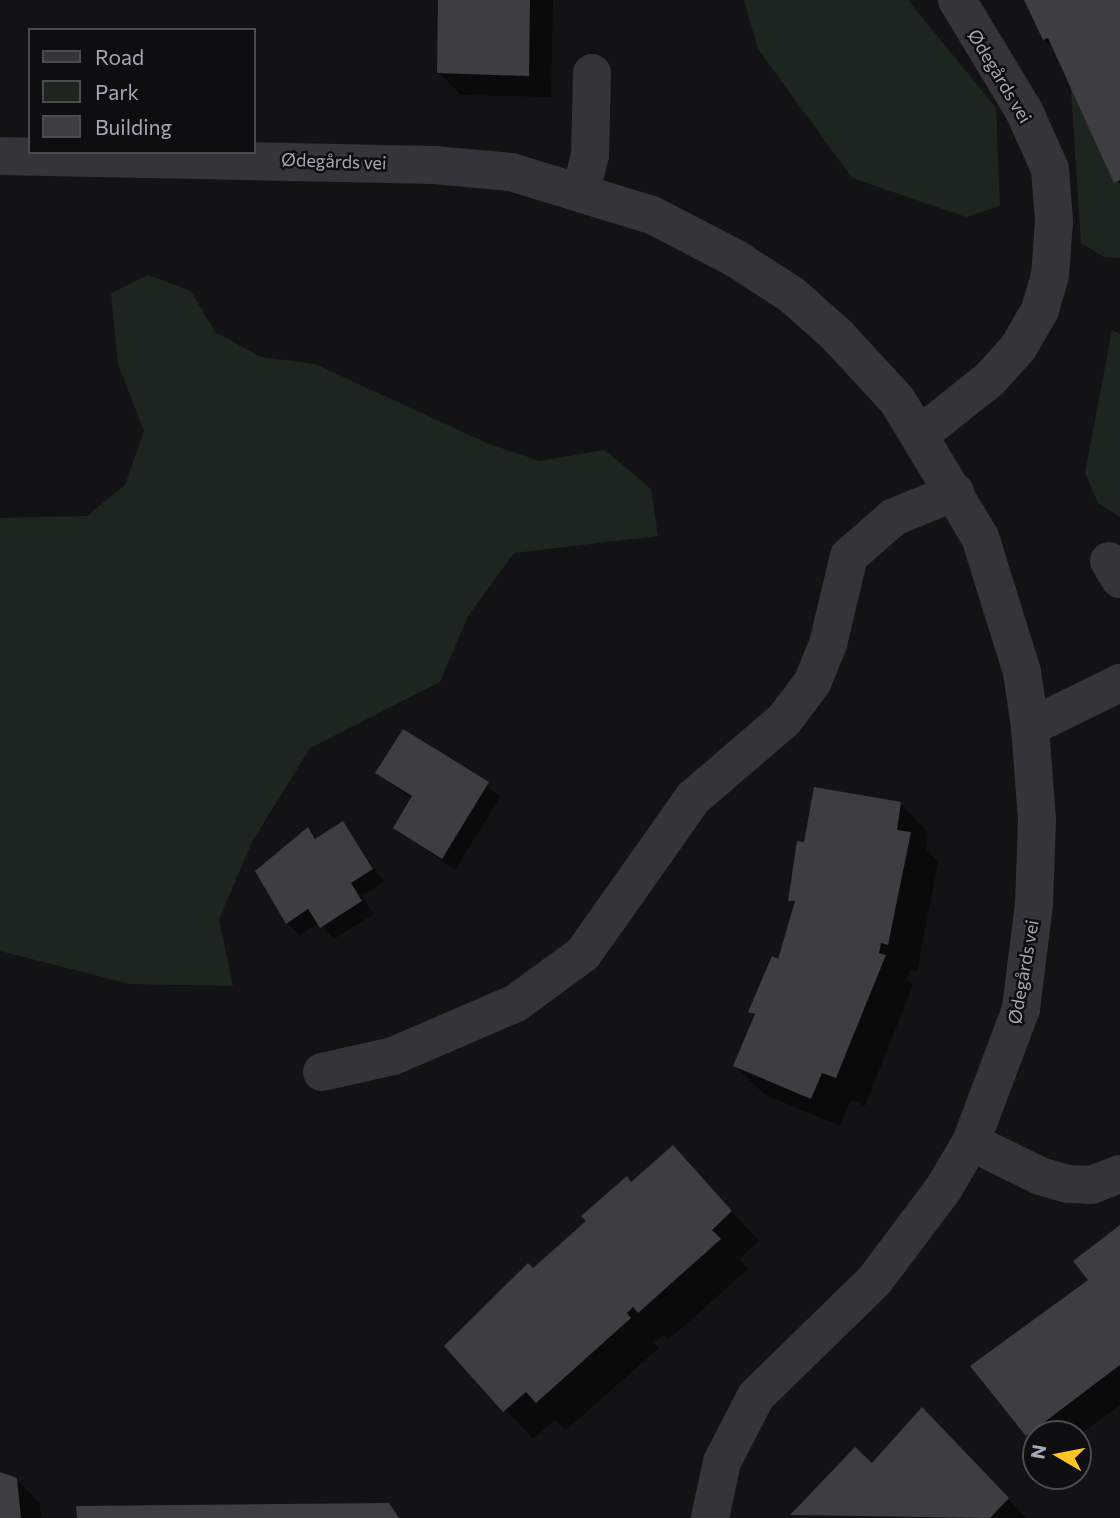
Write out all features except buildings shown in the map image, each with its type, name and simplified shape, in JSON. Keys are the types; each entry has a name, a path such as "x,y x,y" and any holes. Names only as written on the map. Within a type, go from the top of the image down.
{"street":[{"name":"Ødegårds vei","path":"920,434 990,379 1018,348 1040,310 1050,276 1054,221 1050,169 1024,111 957,0"},
{"path":"581,191 590,156 592,73"},
{"name":"Ødegårds vei","path":"3,162 420,164 511,172 581,191 652,215 735,258 792,295 836,334 897,400 980,537 1002,598 1022,672 1030,727 1037,820 1035,880 1021,1009 971,1142 914,1234 875,1280 756,1396 722,1462 710,1518"},
{"path":"322,1072 393,1056 516,1003 583,954 694,798 784,720 813,683 828,644 849,556 894,517 955,492"},
{"path":"1030,727 1092,701 1120,683"},
{"path":"971,1142 1040,1176 1068,1184 1091,1185 1120,1174"}],"green space":[{"path":"744,0 908,0 996,108 1000,206 966,217 852,178 758,49"},
{"path":"1120,0 1120,258 1104,257 1081,243 1066,12"},
{"path":"148,275 191,291 215,332 261,357 315,364 489,444 540,461 605,450 651,489 658,536 514,553 468,616 440,682 310,748 252,842 219,919 233,986 130,984 0,951 0,518 87,516 125,485 144,431 118,364 111,293"},
{"path":"1112,330 1120,334 1120,517 1098,503 1085,473"}]}
